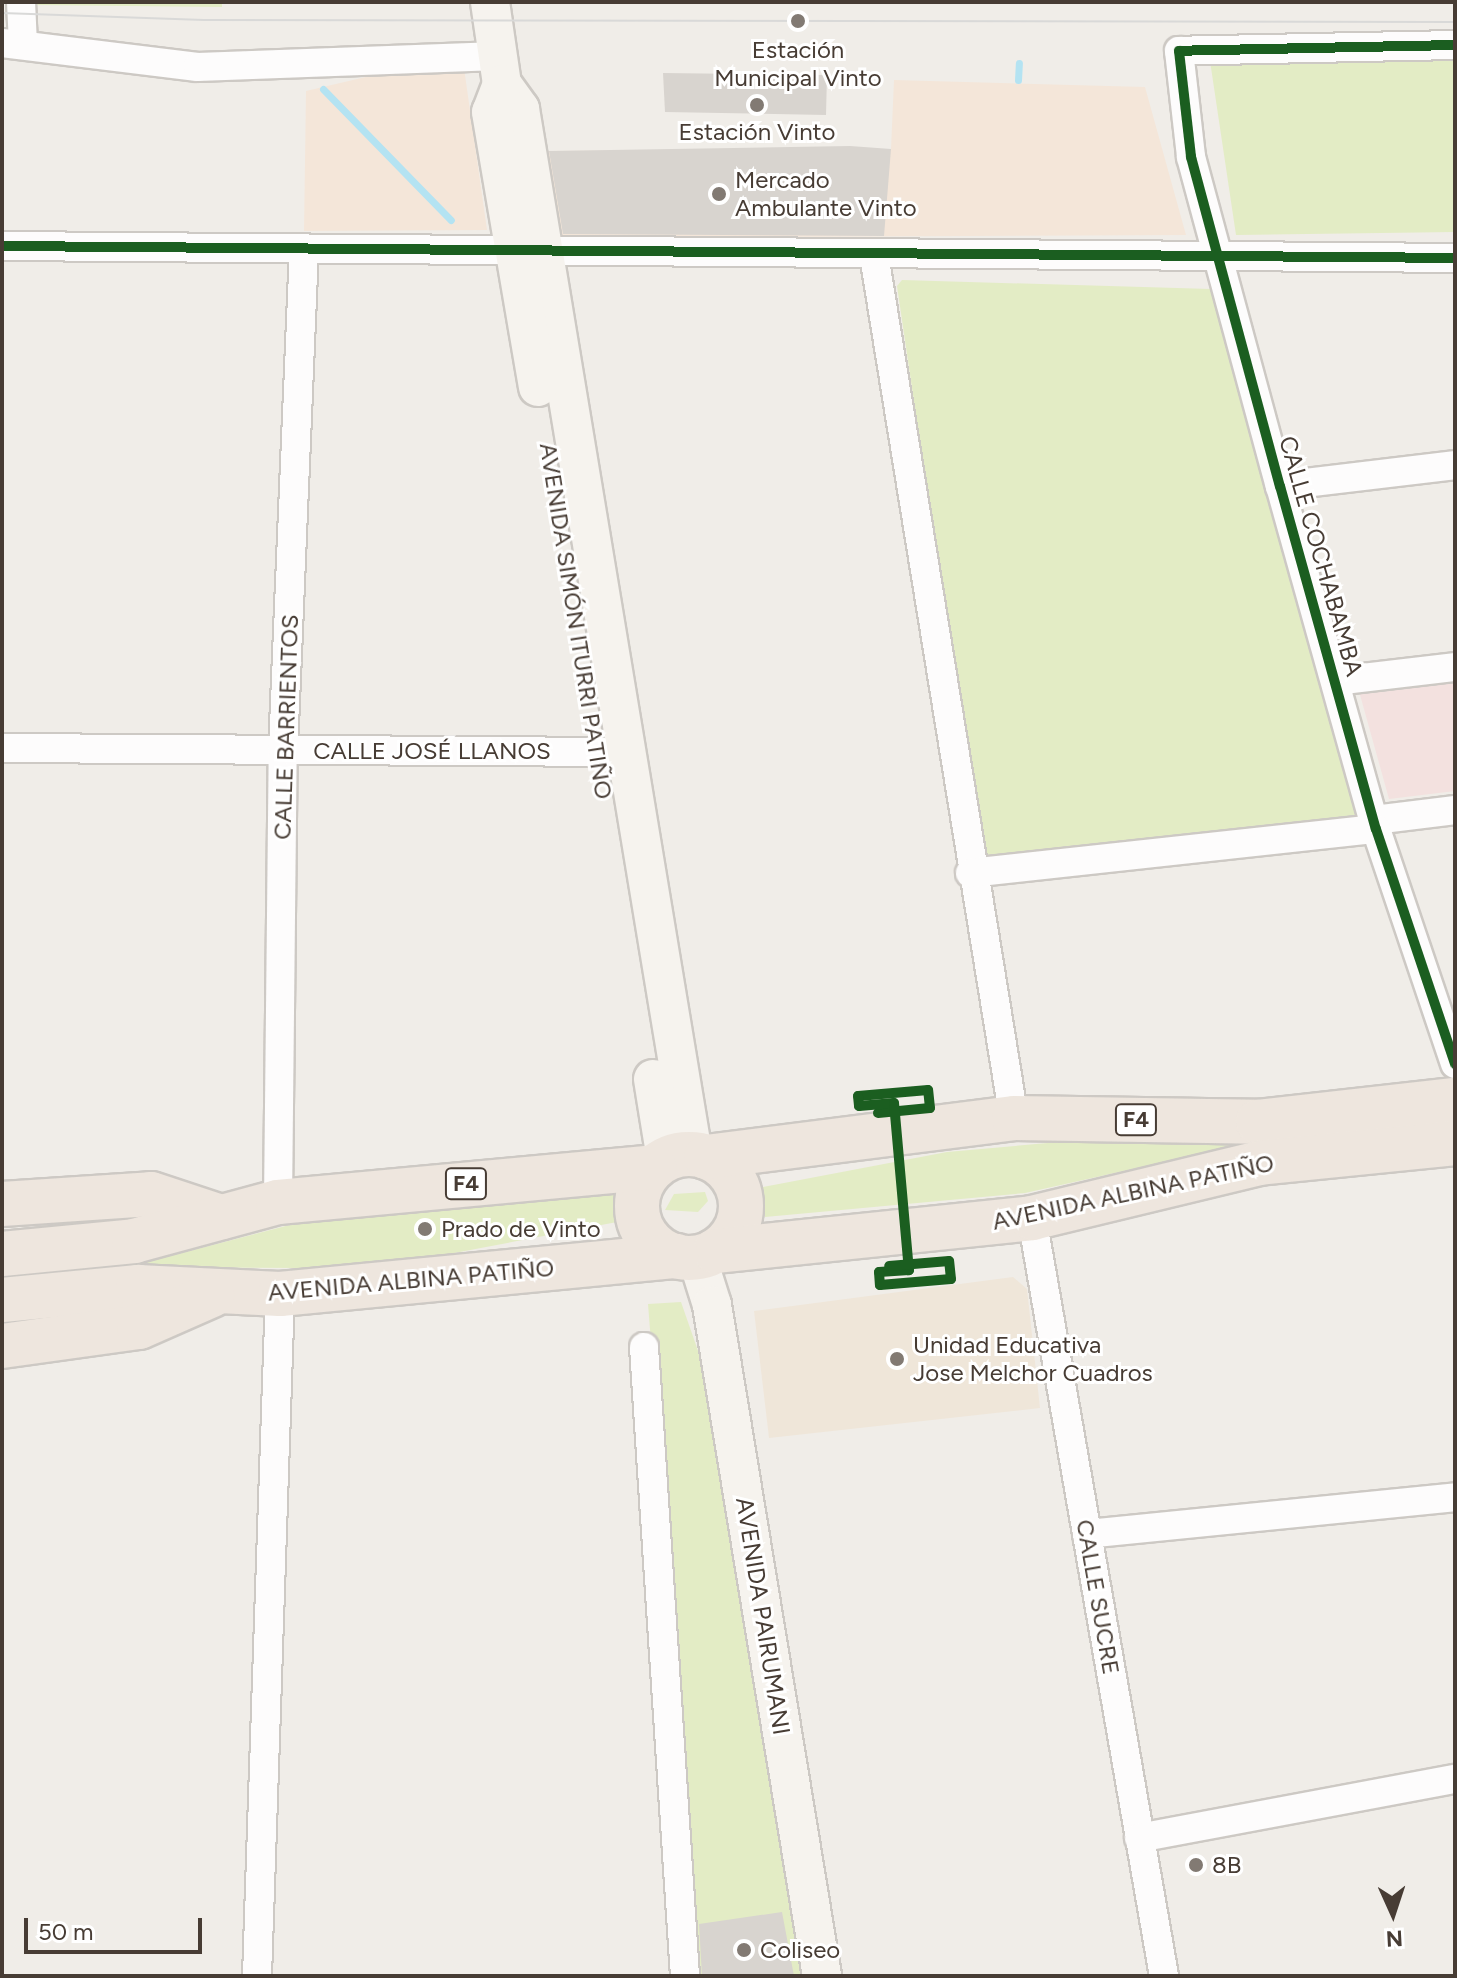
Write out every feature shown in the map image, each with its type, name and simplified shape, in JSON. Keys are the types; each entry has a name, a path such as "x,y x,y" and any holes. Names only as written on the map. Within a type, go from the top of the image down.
{"highway":[{"name":"AVENIDA ALBINA PATIÑO","path":"3,1251 134,1241 278,1202 680,1159 1014,1118 1258,1122 1455,1100"},
{"name":"AVENIDA ALBINA PATIÑO","path":"3,1302 138,1287 280,1294 696,1255 1032,1218 1259,1163 1455,1143"},
{"path":"680,1159 728,1171 740,1194 734,1232 696,1255 652,1242 638,1218 639,1190 680,1159"},
{"path":"2,1204 151,1194 221,1217"},
{"path":"2,1346 139,1327 221,1291"}],"main road":[{"name":"AVENIDA SIMÓN ITURRI PATIÑO","path":"490,2 500,70 520,109 529,252 680,1159"},
{"name":"AVENIDA PAIRUMANI","path":"696,1255 712,1305 822,1976"}],"street":[{"path":"21,2 12,43 198,67 500,70"},
{"name":"CALLE COCHABAMBA","path":"1455,45 1179,51 1191,157 1280,486 1375,824 1455,1064"},
{"path":"2,246 304,252 1455,258"},
{"name":"CALLE BARRIENTOS","path":"278,1202 283,750 304,252"},
{"path":"874,255 970,873 1014,1118"},
{"path":"1280,486 1455,465"},
{"path":"1336,681 1455,667"},
{"name":"CALLE JOSÉ LLANOS","path":"2,748 610,752"},
{"path":"970,873 1375,824 1455,810"},
{"name":"CALLE SUCRE","path":"1032,1218 1164,1976"},
{"path":"3,1251 3,1302"},
{"path":"257,1976 280,1294"},
{"path":"644,1347 685,1976"},
{"path":"1087,1534 1455,1497"},
{"path":"1139,1838 1455,1779"}],"shaded area":[{"path":"464,68 487,230 304,231 306,91 370,76"},
{"path":"894,80 1145,87 1186,235 555,238 544,151 891,149"},
{"path":"1455,674 1455,791 1389,799 1357,684"},
{"name":"Unidad Educativa Jose Melchor Cuadros","path":"1013,1277 1027,1289 1040,1408 769,1438 754,1311"}],"green space":[{"path":"33,2 222,2 222,7 32,5"},
{"path":"1210,61 1455,61 1455,232 1236,235"},
{"path":"902,280 1211,289 1358,818 981,857 897,286"},
{"path":"1082,1140 1258,1141 1025,1193 765,1217 763,1187 947,1152"},
{"name":"Prado de Vinto","path":"616,1191 617,1222 449,1254 302,1268 128,1267 301,1222"},
{"name":"Prado de Vinto","path":"705,1192 708,1201 698,1212 665,1210 674,1194"},
{"path":"681,1302 704,1368 802,1976 701,1976 648,1304"}],"building":[{"name":"Estación Vinto","path":"663,73 827,75 826,115 665,112"},
{"name":"Mercado Ambulante Vinto","path":"850,146 891,149 884,236 563,234 549,151"},
{"name":"Coliseo","path":"782,1912 794,1976 702,1976 699,1924"}],"waterway":[{"path":"1018,80 1019,63"},
{"path":"323,89 451,220"}],"tram line":[{"path":"2,13 204,20 1455,22"}],"cycle path":[{"path":"1455,45 1179,51 1191,157 1280,486 1376,829 1455,1064"},
{"path":"2,246 1455,258"},
{"path":"878,1113 930,1108 928,1090 858,1096 859,1106 894,1103 909,1270 879,1272 880,1285 951,1279 949,1261 889,1266"}],"place":[{"name":"Estación Municipal Vinto","path":"798,21"},
{"name":"Estación Vinto","path":"757,105"},
{"name":"Mercado Ambulante Vinto","path":"719,194"},
{"name":"Prado de Vinto","path":"425,1229"},
{"name":"Unidad Educativa Jose Melchor Cuadros","path":"897,1359"},
{"name":"8B","path":"1196,1865"},
{"name":"Coliseo","path":"744,1950"}]}
